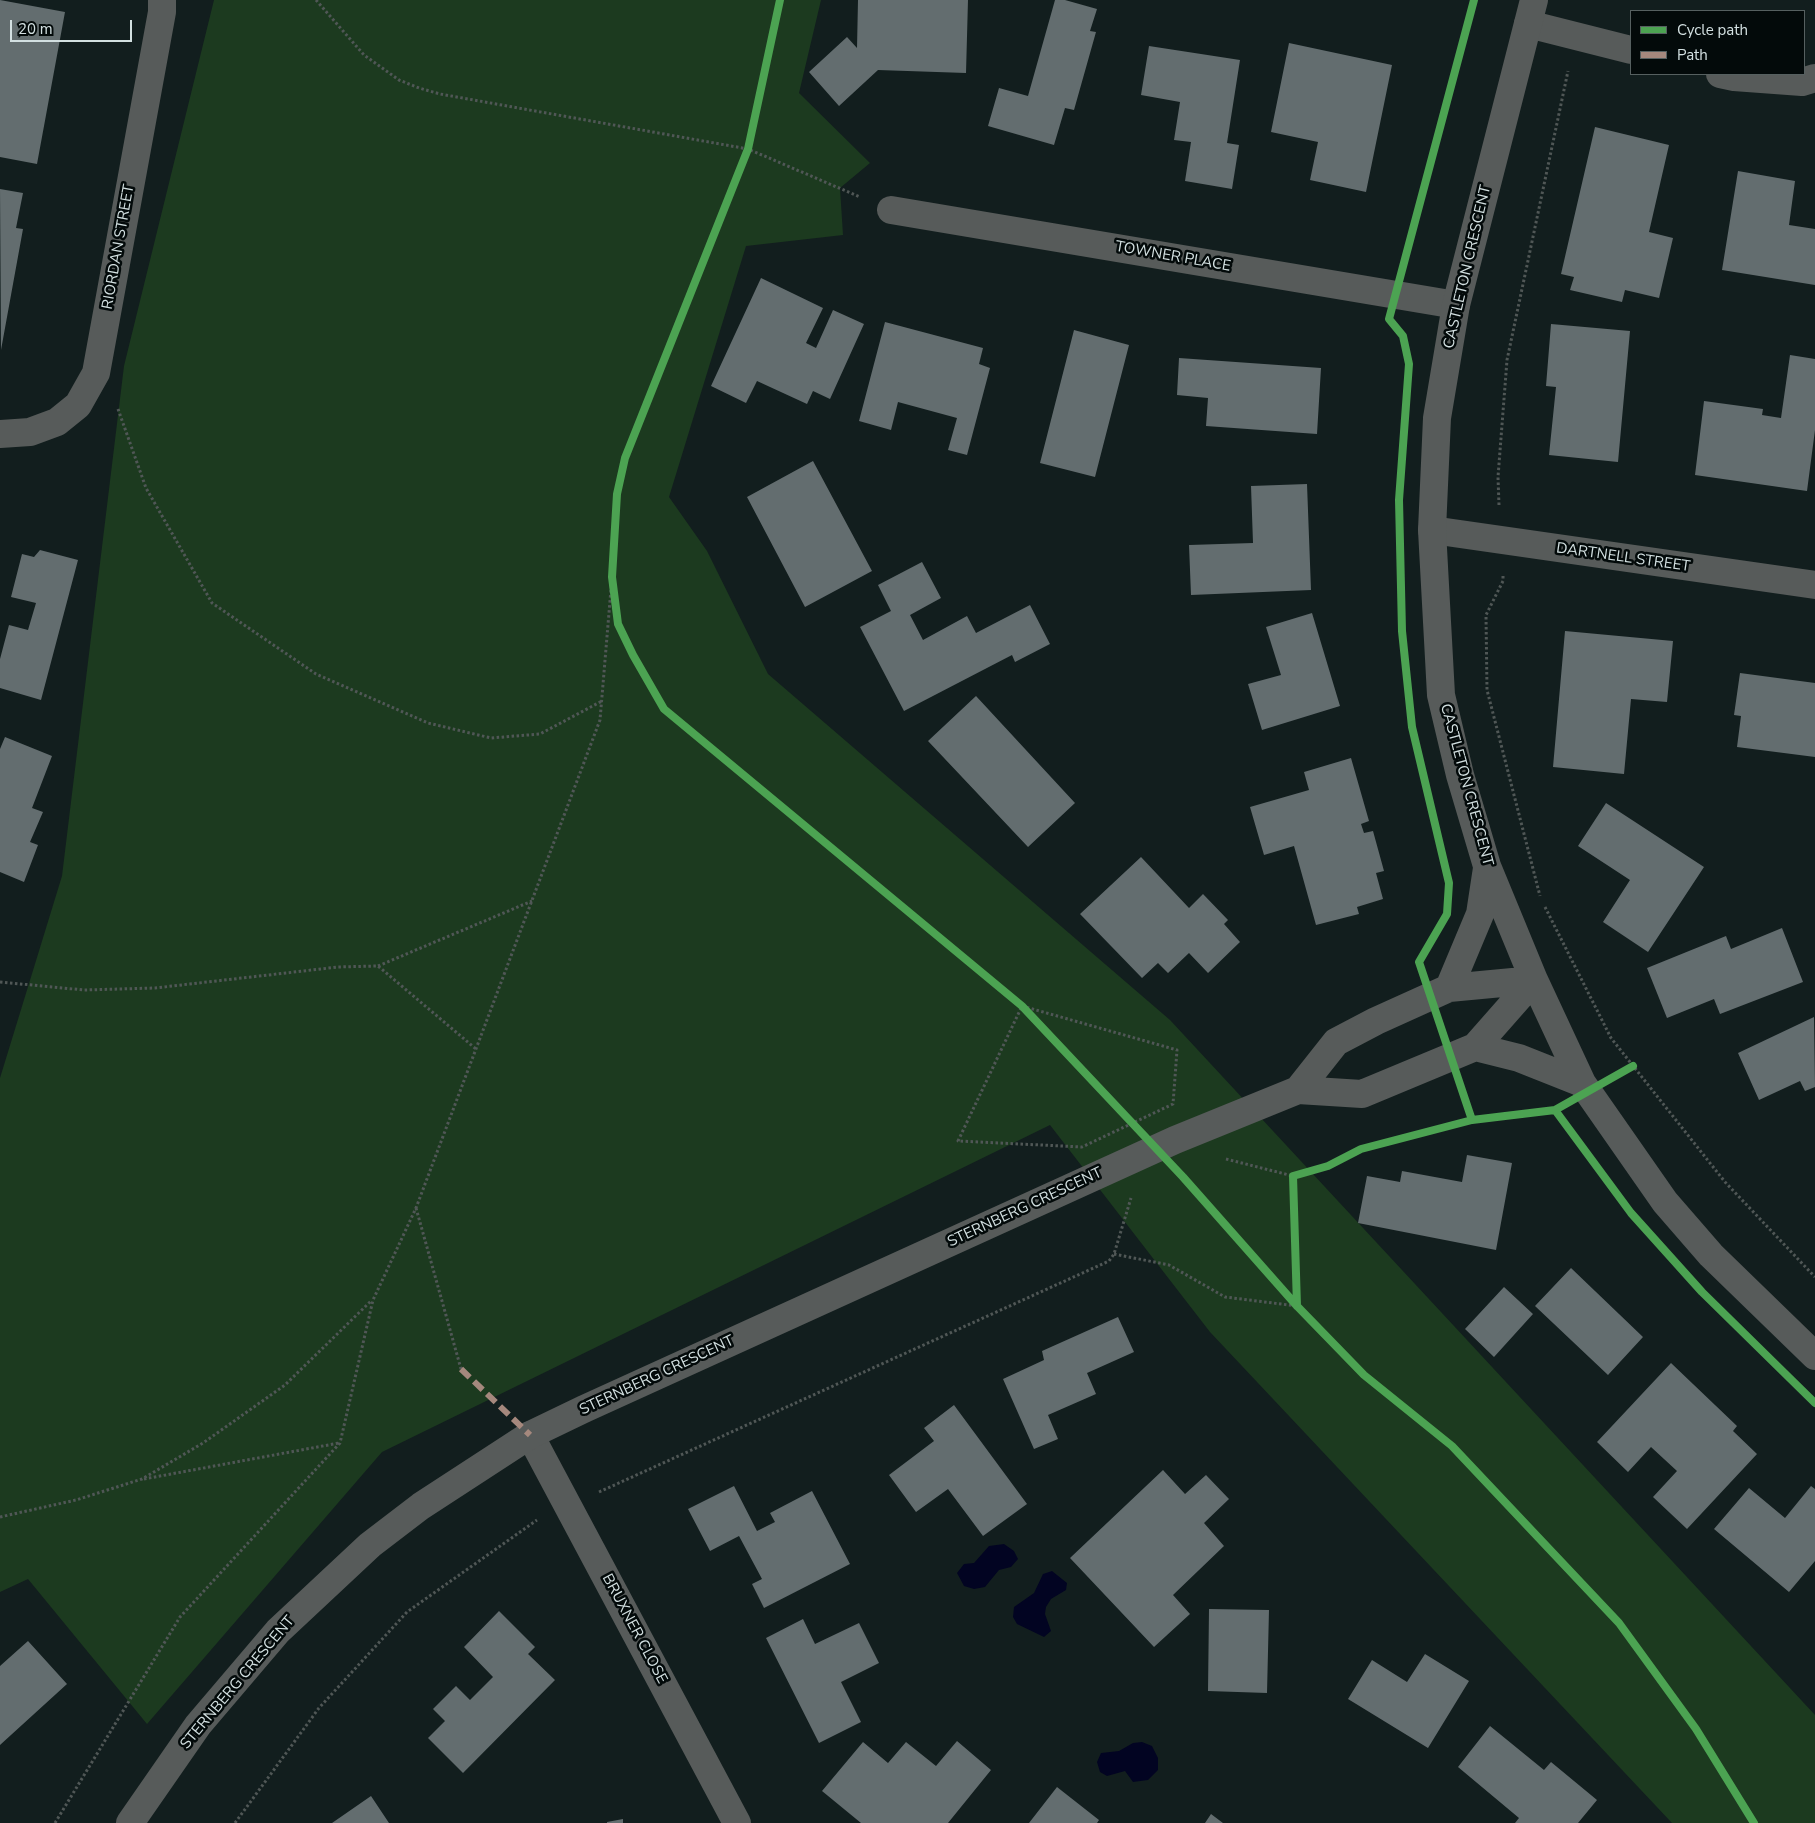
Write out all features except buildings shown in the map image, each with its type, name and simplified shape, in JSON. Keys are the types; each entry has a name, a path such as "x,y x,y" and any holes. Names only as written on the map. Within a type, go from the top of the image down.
{"street":[{"name":"RIORDAN STREET","path":"0,434 30,432 57,422 78,405 96,373 162,12 162,0"},
{"path":"1531,12 1578,36 1630,50"},
{"name":"CASTLETON CRESCENT","path":"1531,12 1456,305 1436,418 1432,530 1441,695 1460,775 1487,866 1534,980 1585,1087 1665,1202 1711,1255 1815,1356"},
{"path":"1725,75 1802,82 1815,78"},
{"name":"TOWNER PLACE","path":"891,210 1456,305"},
{"name":"DARTNELL STREET","path":"1432,530 1815,585"},
{"path":"1450,988 1480,914 1487,866"},
{"name":"STERNBERG CRESCENT","path":"1298,1090 1336,1042 1450,988 1534,980"},
{"name":"STERNBERG CRESCENT","path":"130,1823 198,1725 278,1631 370,1545 421,1506 530,1436 1175,1140 1298,1090 1362,1094 1475,1047 1534,980"},
{"path":"1475,1047 1520,1058 1585,1087"},
{"name":"BRUXNER CLOSE","path":"530,1436 737,1823"}],"path":[{"path":"316,0 364,55 399,80 419,88 440,94 748,149 891,210"},
{"path":"1578,36 1565,82 1507,360 1498,477 1503,581 1486,615 1486,690 1541,899 1611,1038 1725,1182 1815,1277"},
{"path":"744,158 750,140"},
{"path":"99,357 146,488 212,603 316,674 428,723 491,738 540,734 602,701"},
{"path":"55,1823 180,1616 340,1443 373,1300 416,1208 600,720 613,568"},
{"path":"612,577 617,614"},
{"path":"0,982 84,990 155,988 338,966 378,966 532,901"},
{"path":"378,966 476,1050"},
{"path":"1014,1000 1035,1020"},
{"path":"1022,1006 1177,1050 1174,1104 1151,1115"},
{"path":"1022,1006 958,1141 1082,1147 1103,1137"},
{"path":"1585,1087 1633,1066"},
{"path":"1122,1113 1136,1127"},
{"path":"1223,1158 1293,1176 1302,1174"},
{"path":"1293,1176 1293,1186"},
{"path":"235,1823 320,1708 407,1612 538,1520 1109,1261 1114,1254 1132,1197 1139,1194"},
{"path":"416,1208 461,1368"},
{"path":"1114,1254 1169,1265 1225,1298 1296,1306"},
{"path":"1293,1297 1296,1306 1303,1313"},
{"path":"142,1479 203,1443 286,1385 373,1300"},
{"path":"0,1517 76,1500 142,1479 340,1443"}],"green space":[{"path":"214,0 821,0 799,93 870,163 840,188 843,235 746,246 669,497 707,551 768,674 1170,1020 1815,1715 1815,1823 1672,1823 1210,1332 1050,1125 382,1452 147,1724 28,1579 0,1592 0,1078 62,876 124,366"}],"water":[{"path":"1004,1544 1014,1551 1018,1559 1011,1567 999,1570 985,1587 974,1589 964,1586 957,1573 964,1564 974,1563 989,1546"},
{"path":"1052,1571 1067,1583 1066,1590 1051,1599 1046,1607 1045,1614 1051,1631 1044,1637 1017,1624 1013,1617 1014,1607 1034,1593 1043,1574"},
{"path":"1142,1742 1152,1746 1158,1758 1158,1770 1148,1780 1133,1782 1125,1771 1107,1776 1100,1772 1097,1762 1101,1753 1119,1751 1133,1743"}],"marked path":[{"path":"461,1369 530,1435"}],"cycle path":[{"path":"780,0 748,149 625,458 617,494 612,577 618,624 633,655 664,709 1022,1006 1183,1177 1297,1306 1364,1375 1452,1446 1619,1623 1696,1729 1754,1823"},
{"path":"1472,1120 1419,962 1447,914 1449,883 1412,727 1402,631 1399,500 1409,364 1403,336 1389,319 1474,0"},
{"path":"1297,1306 1293,1176 1328,1166 1361,1149 1472,1120 1555,1110 1633,1066"},
{"path":"1555,1110 1631,1213 1702,1292 1815,1403"}]}
